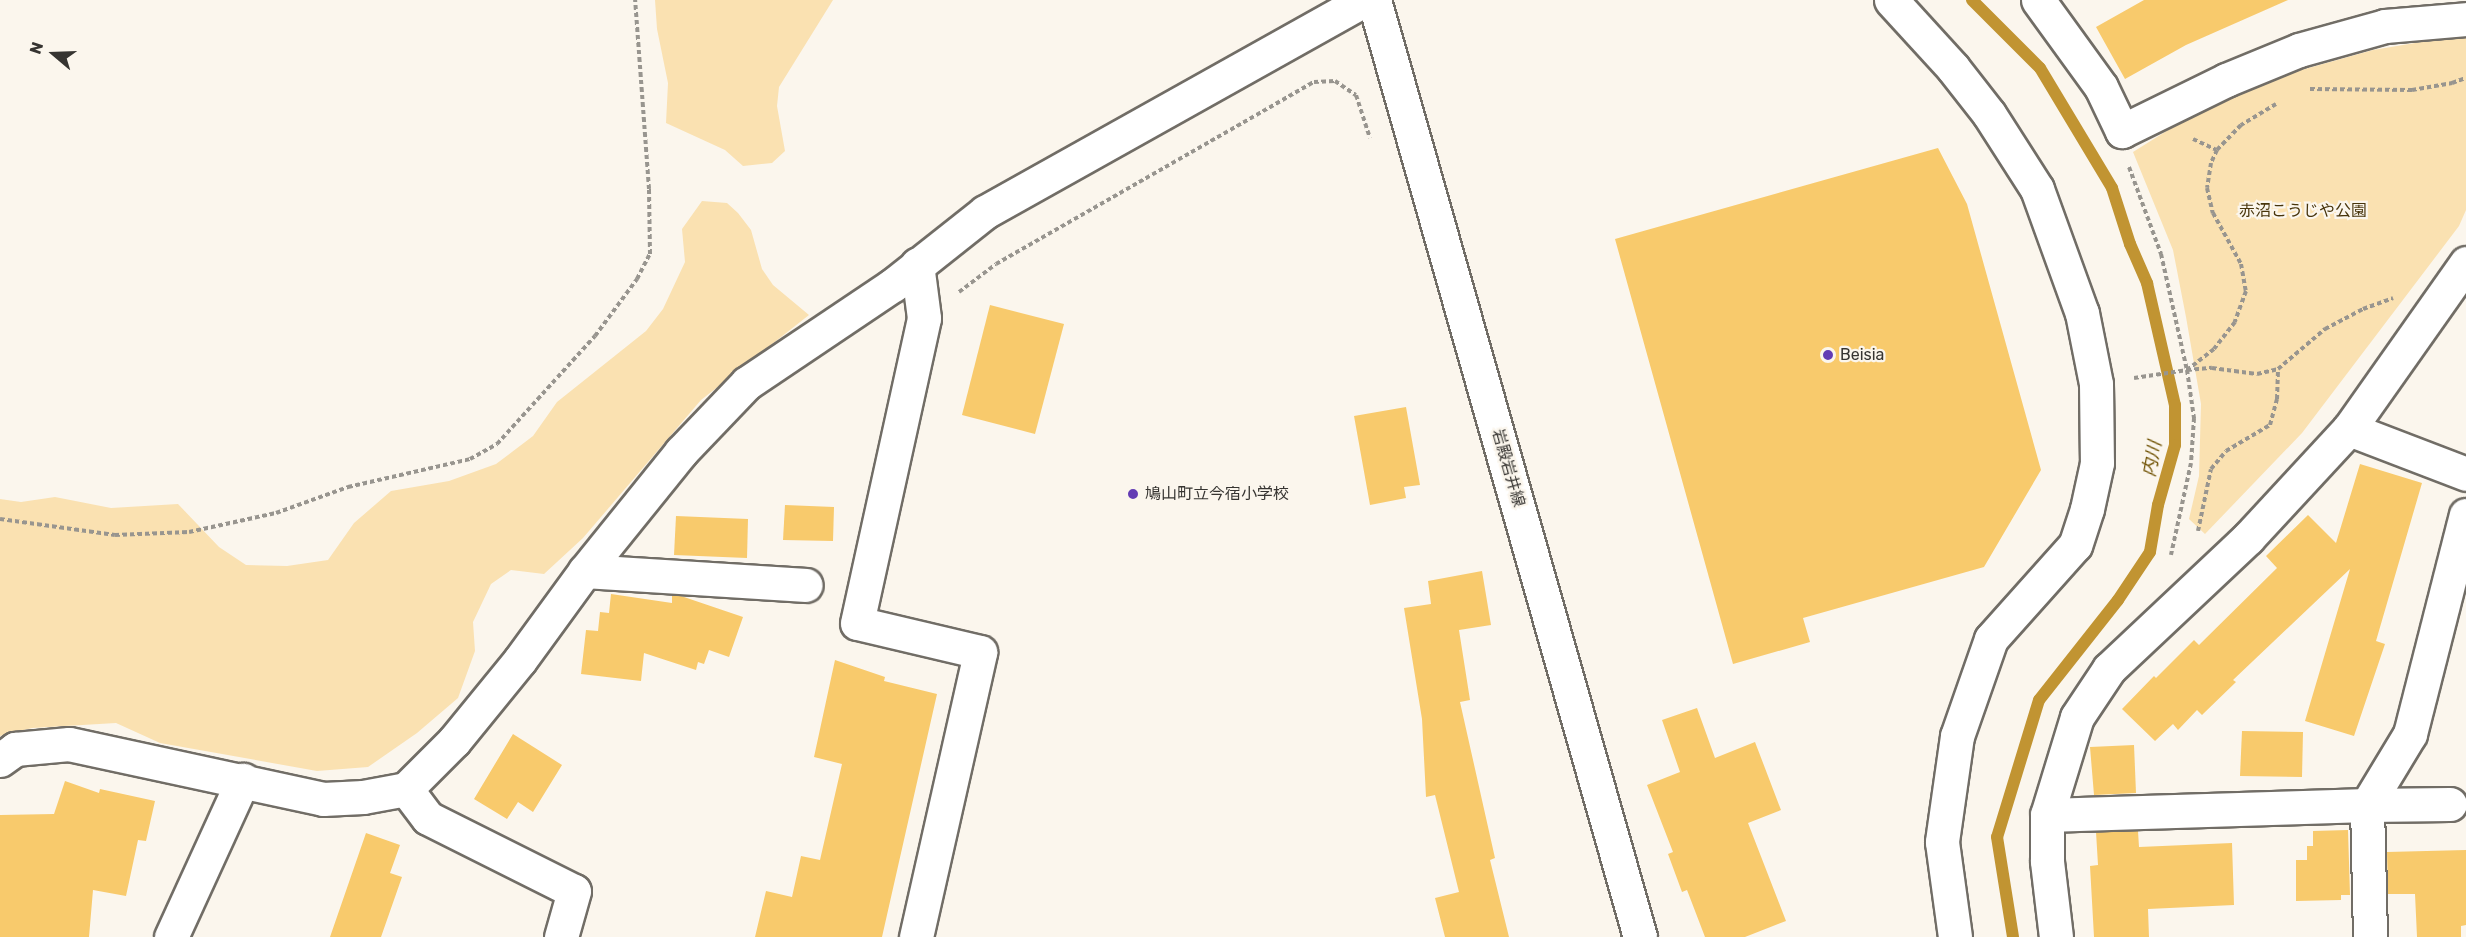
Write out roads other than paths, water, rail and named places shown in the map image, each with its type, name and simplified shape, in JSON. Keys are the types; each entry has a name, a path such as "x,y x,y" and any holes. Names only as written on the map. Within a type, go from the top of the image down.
{"street":[{"path":"0,760 15,749 69,744 323,799 363,797 406,789 454,741 520,660 585,571 681,452 747,383 893,285 985,212 1364,0"},
{"name":"岩殿岩井線","path":"1374,0 1640,937"},
{"path":"1892,0 1953,68 1989,114 2037,189 2082,313 2096,384 2097,463 2087,509 2075,545 1991,639 1957,736 1942,842 1955,937"},
{"path":"2038,0 2101,87 2122,131 2226,80 2299,50 2385,26 2466,19"},
{"path":"2056,937 2047,861 2047,815 2076,717 2109,669 2248,537 2349,429 2466,263"},
{"path":"916,937 980,651 857,623 924,318 917,264"},
{"path":"2349,429 2466,474"},
{"path":"2370,937 2367,805 2410,734 2466,515"},
{"path":"585,571 806,585"},
{"path":"171,937 243,780"},
{"path":"406,789 428,818 574,891 561,937"},
{"path":"2047,815 2450,804"}],"waterway":[{"name":"内川","path":"1972,0 2040,68 2112,188 2130,244 2147,283 2175,405 2175,445 2158,505 2150,552 2118,600 2039,700 1997,837 2013,937"}],"place":[{"name":"Beisia","path":"1828,355"},
{"name":"鳩山町立今宿小学校","path":"1133,494"}],"park label":[{"name":"赤沼こうじや公園","path":"2303,211"}]}
